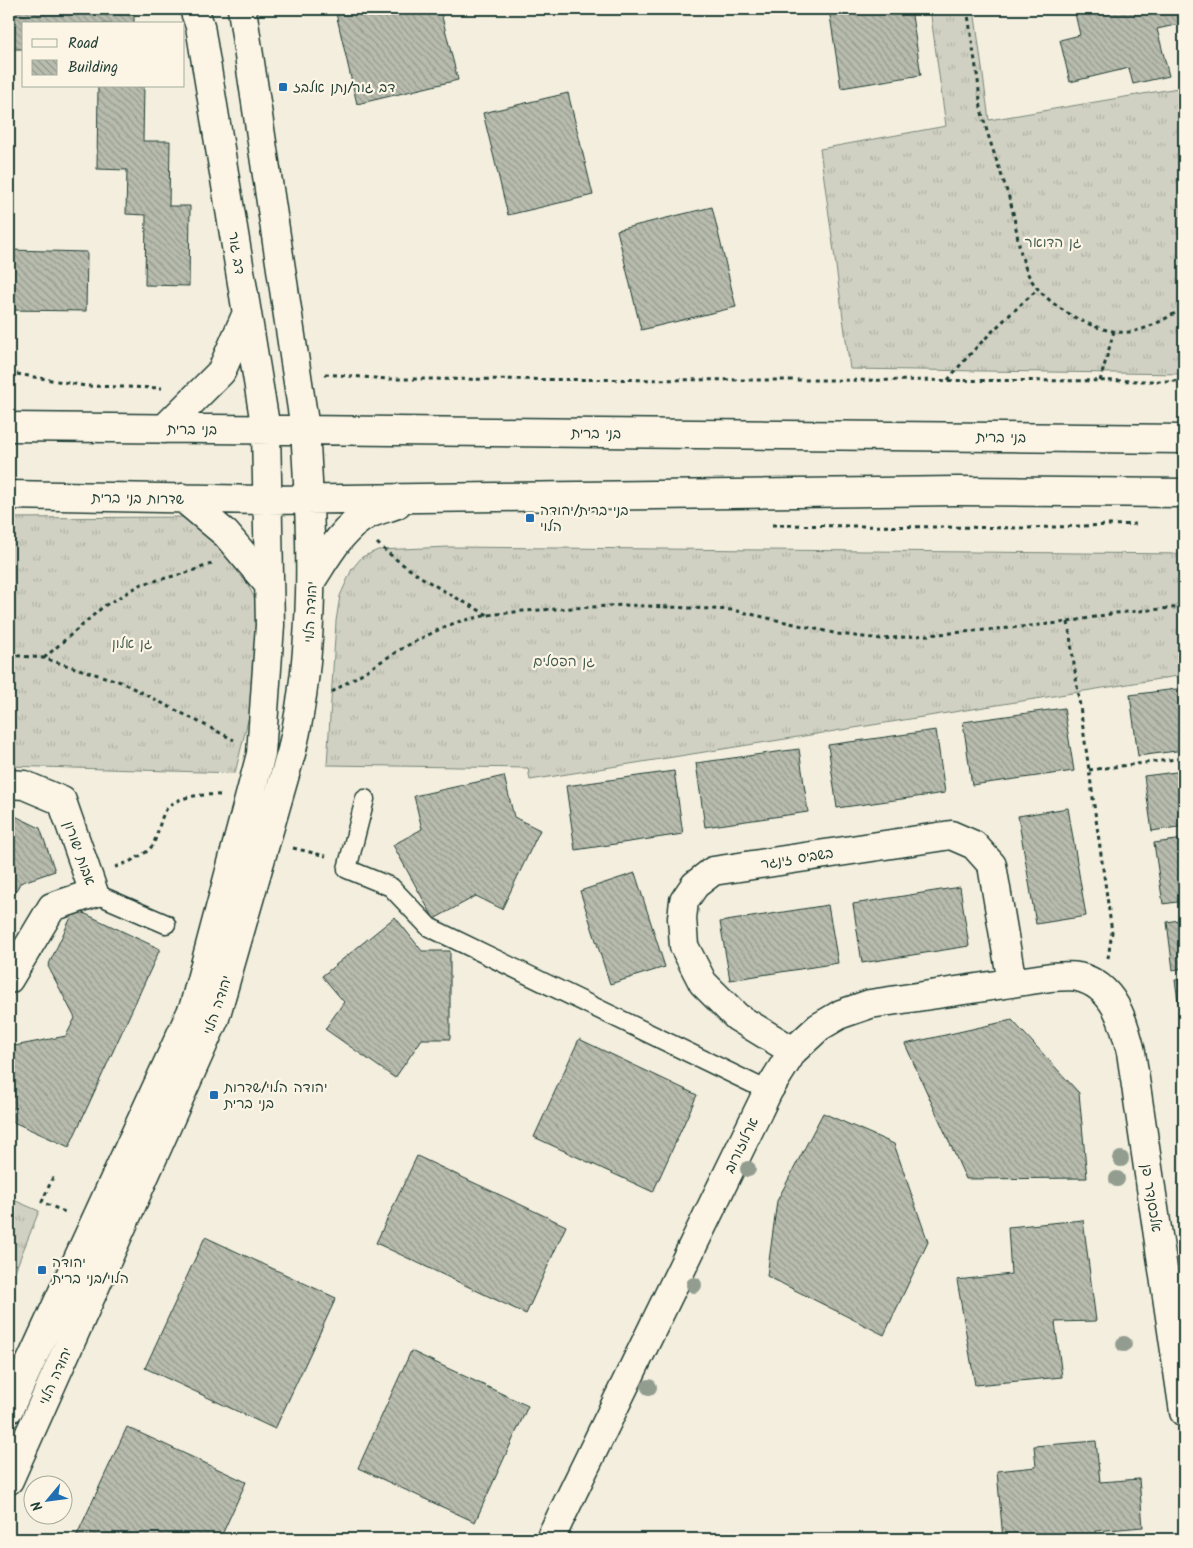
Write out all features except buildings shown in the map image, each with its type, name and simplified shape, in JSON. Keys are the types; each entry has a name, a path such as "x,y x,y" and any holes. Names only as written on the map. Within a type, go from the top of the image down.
{"street":[{"name":"דב גור","path":"194,9 200,26 266,430 267,500"},
{"path":"242,9 305,430 310,499"},
{"path":"164,429 221,372 247,313"},
{"name":"בני ברית","path":"9,427 1184,439"},
{"path":"267,500 958,491 1184,493"},
{"name":"שדרות בני ברית","path":"9,495 267,500"},
{"path":"183,498 238,546 269,585"},
{"path":"311,580 354,523 368,514 416,498"},
{"name":"יהודה הלוי","path":"9,1480 215,1018 292,750 301,711 309,644 311,580 310,499"},
{"name":"יהודה הלוי","path":"9,1409 194,1006 261,754 270,625 267,500"},
{"name":"אבות ישורון","path":"9,784 24,785 62,802 91,885 52,907 9,979"},
{"name":"בשביס זינגר","path":"793,1051 737,1016 703,983 684,946 682,918 684,902 695,885 713,871 951,834 974,846 992,865 1012,983"},
{"name":"ארלוזורוב","path":"550,1539 768,1091 793,1051 819,1027 841,1014 870,1004 1051,977 1077,977 1092,982 1104,991"},
{"name":"אלכסנדר פן","path":"1104,991 1119,1011 1132,1052 1184,1412"}],"lane":[{"path":"365,799 347,869 391,886 428,927 768,1091"},
{"path":"91,885 166,924"}],"path":[{"path":"967,9 983,116 1011,206 1024,263 1029,276 1038,289 1050,301 1073,316 1114,331 1130,332 1166,318 1184,308"},
{"path":"948,380 964,360 1038,289"},
{"path":"1100,381 1114,331"},
{"path":"296,372 386,378 1184,381"},
{"path":"9,374 86,386 160,389 168,386"},
{"path":"354,523 390,555 436,588 488,615"},
{"path":"43,658 104,606 142,584 213,564 238,546"},
{"path":"301,711 406,646 457,622 488,615 567,607 625,605 733,610 838,634 881,639 1068,622 1116,613 1184,607"},
{"path":"1068,622 1112,932 1104,991"},
{"path":"9,656 43,658 121,682 261,754"},
{"path":"1089,770 1184,758"},
{"path":"91,885 151,847 164,811 177,800 189,797 219,795 248,802"},
{"path":"307,851 317,854"},
{"path":"53,1177 42,1202 94,1224"}],"green space":[{"name":"גן הדואר","path":"930,9 974,9 989,120 1184,87 1184,374 850,369 820,149 946,126"},
{"name":"גן אלון","path":"191,517 238,565 260,609 251,708 235,773 9,766 9,518"},
{"name":"גן הפסלים","path":"449,547 1184,554 1184,675 530,780 528,768 327,765 336,621 340,596 352,569 362,557 378,550"},
{"path":"9,1198 39,1211 9,1286"}],"place":[{"name":"דב גור/נתן אלבז","path":"283,87"},
{"name":"בני ברית/יהודה הלוי","path":"530,518"},
{"name":"יהודה הלוי/שדרות בני ברית","path":"214,1095"},
{"name":"יהודה הלוי/בני ברית","path":"42,1270"}]}
